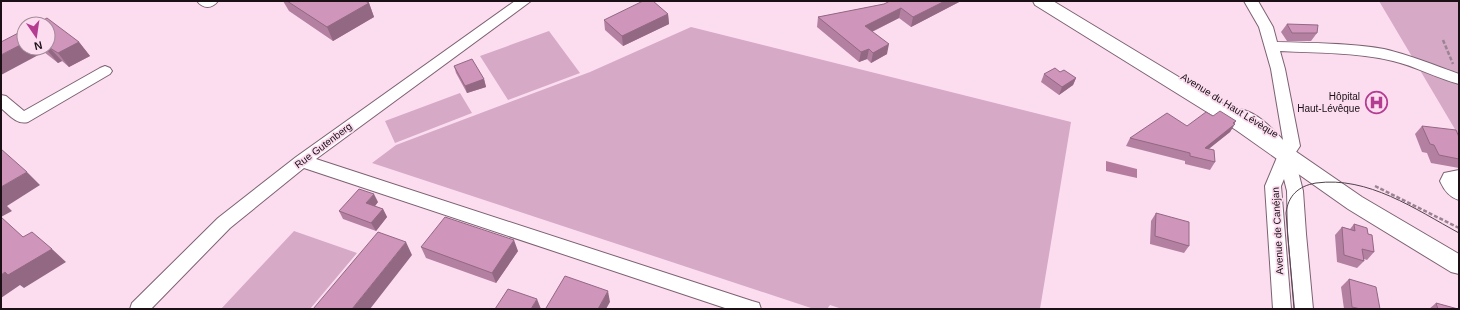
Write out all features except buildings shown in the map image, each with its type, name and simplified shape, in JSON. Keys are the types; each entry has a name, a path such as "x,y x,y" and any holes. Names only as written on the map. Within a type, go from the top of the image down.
{"main road":[{"name":"Avenue du Haut Lévèque","path":"1041,1 1203,100 1289,150 1376,206 1459,255"},
{"name":"Avenue du Haut Lévèque","path":"1057,1 1264,124 1289,150 1359,206 1459,265"}],"street":[{"path":"204,1 208,3 211,1"},
{"name":"Rue Gutenberg","path":"139,309 224,224 302,161 524,1"},
{"name":"Avenue du Haut Lévèque","path":"1049,1 1263,128 1289,150"},
{"name":"Avenue de Canéjan","path":"1251,1 1266,28 1278,69 1295,191 1297,234 1304,309"},
{"path":"1272,46 1361,51 1383,54 1412,61 1459,79 1459,87"},
{"path":"1,100 23,118 105,72"},
{"name":"Avenue de Canéjan","path":"1282,309 1273,186 1289,150"},
{"path":"302,161 752,309"},
{"path":"1459,176 1450,177 1448,181 1459,194"}],"path":[{"path":"1443,40 1459,79"},
{"path":"1375,186 1459,228"}],"shaded area":[{"path":"1379,1 1459,1 1459,136"},
{"path":"691,27 1071,122 1040,309 842,309 830,305 827,309 814,309 372,163 396,145 590,72"},
{"path":"549,31 580,73 508,100 480,56"},
{"path":"460,93 472,113 395,143 385,121"},
{"path":"1106,161 1137,169 1137,178 1106,171"},
{"path":"294,231 357,253 310,309 221,309"}],"tram line":[{"path":"1294,309 1286,213 1289,202 1299,189 1316,183 1335,182 1354,184 1390,196 1459,233"}],"place":[{"name":"Hôpital Haut-Lévêque","path":"1376,102"}]}
